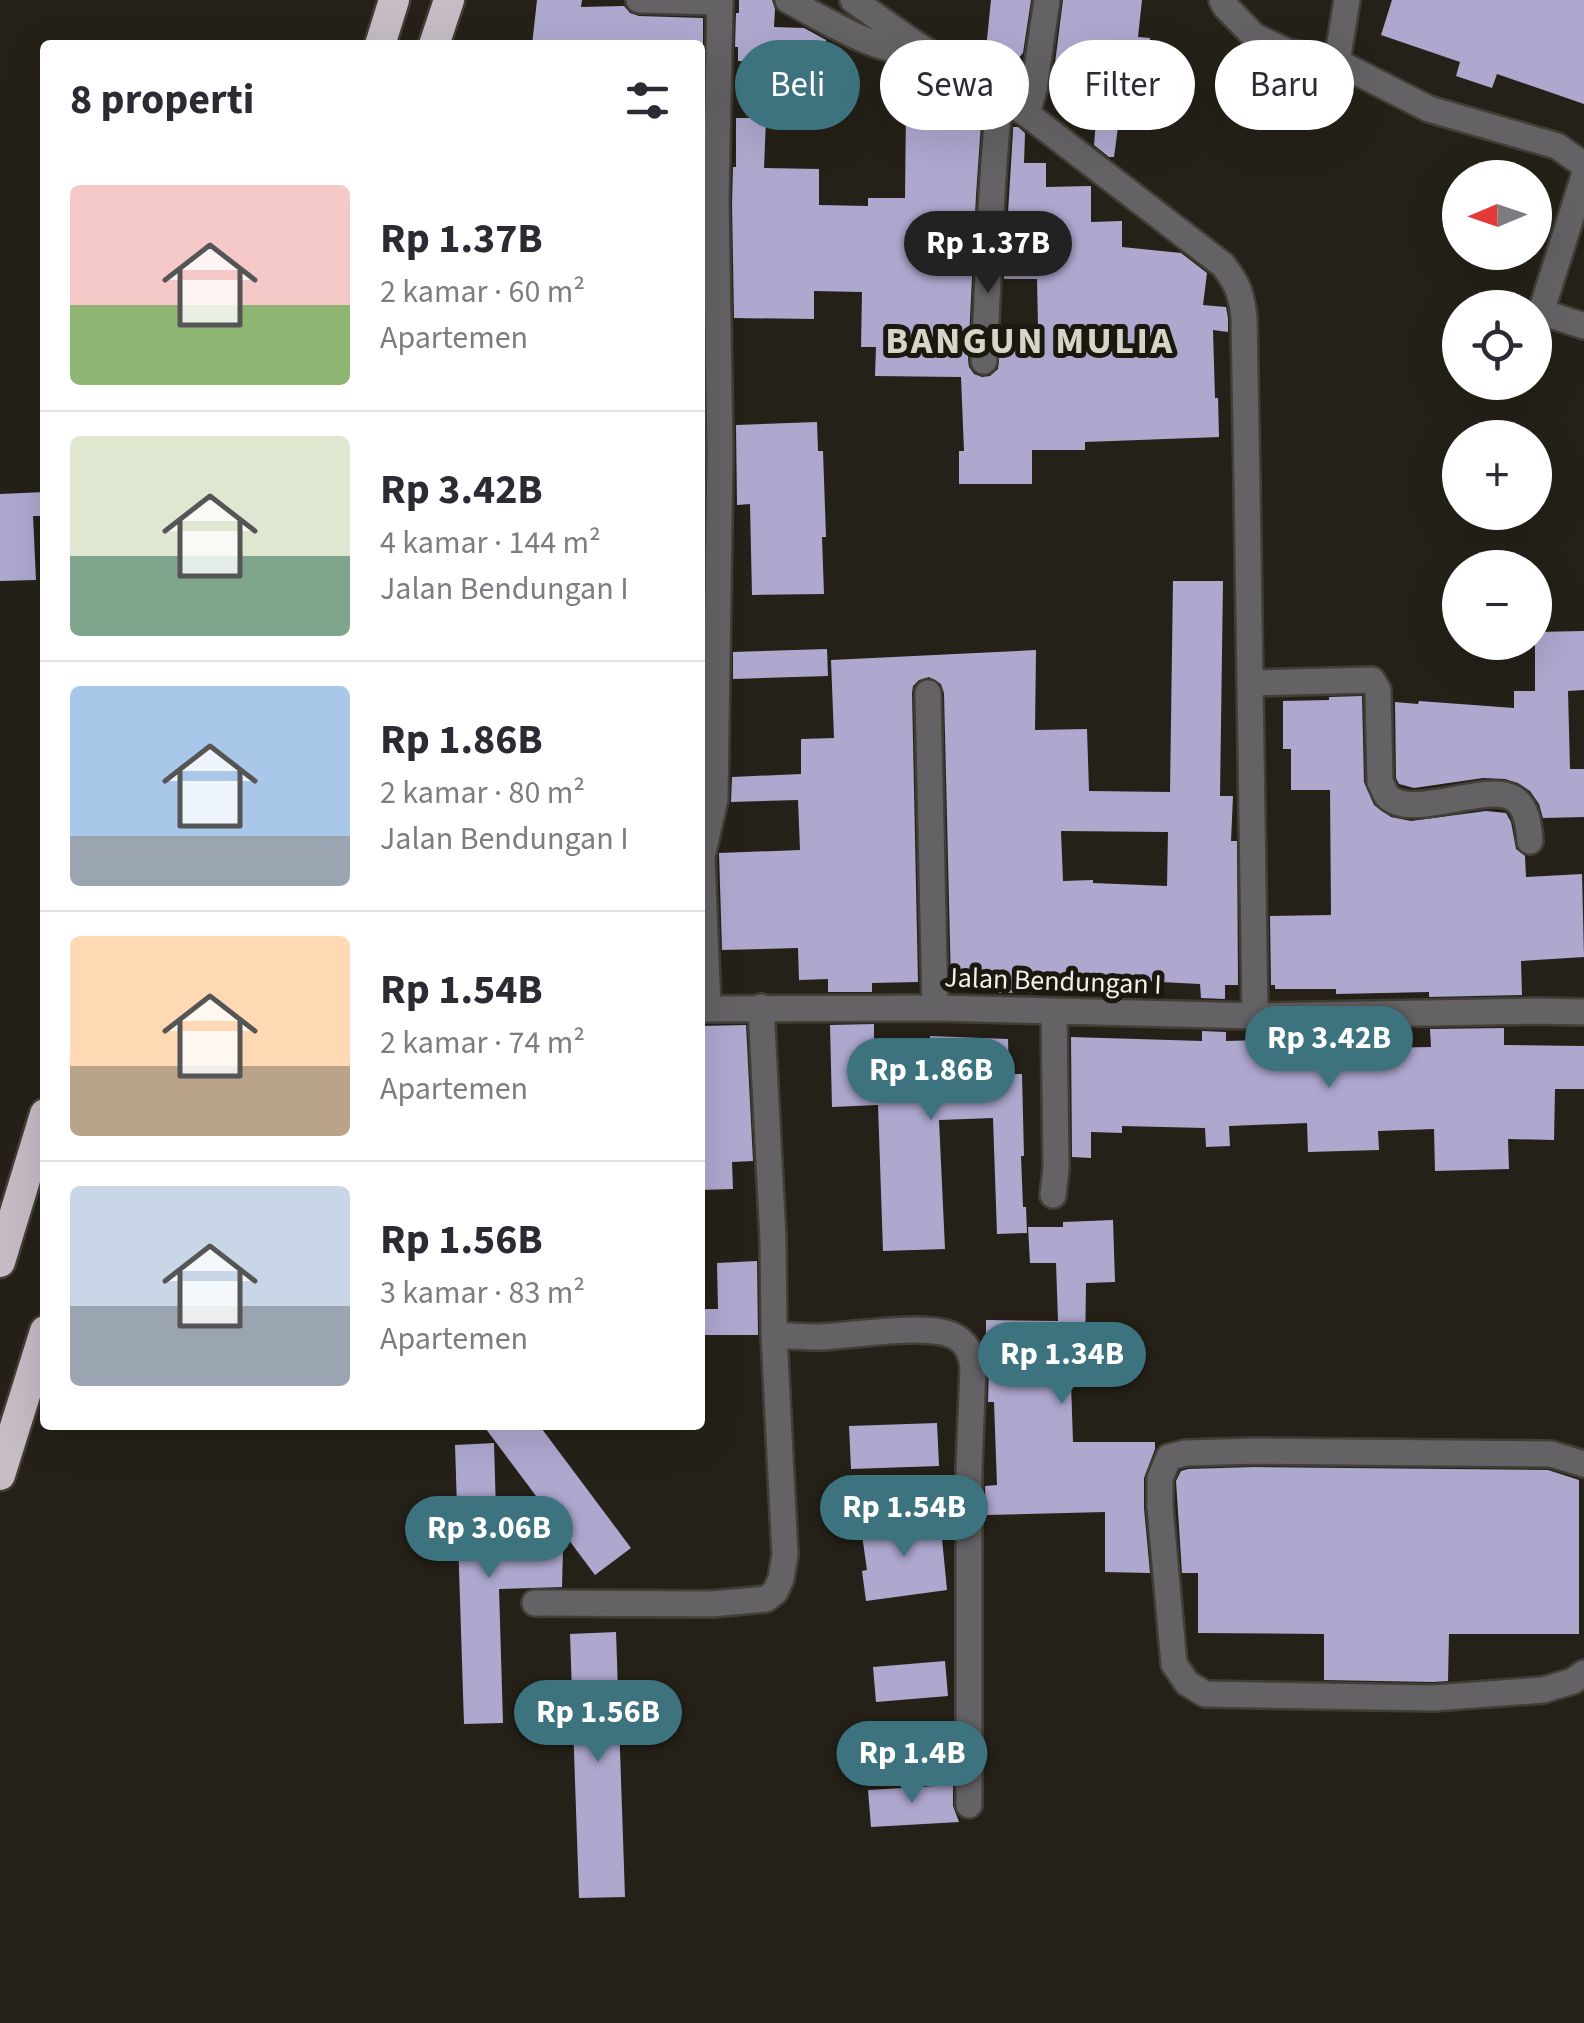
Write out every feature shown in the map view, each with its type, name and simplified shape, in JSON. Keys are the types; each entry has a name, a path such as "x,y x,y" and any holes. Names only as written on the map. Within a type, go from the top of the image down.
{"highway":[{"path":"382,40 394,0"},
{"path":"436,40 448,0"},
{"path":"0,1262 40,1130"},
{"path":"0,1475 40,1348"}],"street":[{"path":"639,0 720,1 708,199 720,454 715,799 705,844"},
{"path":"788,0 880,45"},
{"path":"852,0 910,40"},
{"path":"1029,110 1047,0"},
{"path":"1222,0 1254,36 1262,40"},
{"path":"1341,40 1347,0"},
{"path":"1354,71 1429,109 1557,146 1584,165"},
{"path":"1029,115 1222,264 1241,292 1255,1016"},
{"path":"984,361 996,130"},
{"path":"1557,146 1584,143"},
{"path":"1584,176 1575,237 1541,312 1584,326"},
{"path":"1250,682 1372,680 1378,690 1380,782 1386,794 1402,804 1488,795 1511,797 1528,819 1530,841"},
{"path":"928,693 934,1008"},
{"path":"535,1603 712,1604 766,1599 781,1579 785,1555 774,1335 774,1239 761,1007"},
{"name":"Jalan Bendungan I","path":"705,1009 934,1008 1255,1016 1584,1012"},
{"path":"1053,1195 1054,1012"},
{"path":"774,1335 817,1337 923,1330 948,1333 971,1351 970,1805"},
{"path":"1584,1464 1551,1454 1186,1453 1169,1458 1160,1478 1160,1508 1174,1664 1187,1682 1205,1694 1433,1698 1544,1690 1574,1681 1584,1672"}],"building":[{"path":"537,0 582,0 581,7 624,6 639,16 703,18 703,40 533,40"},
{"path":"739,0 772,0 774,27 804,28 826,40 735,40"},
{"path":"991,0 1031,0 1025,40 987,40"},
{"path":"1063,0 1142,0 1138,37 1150,40 1058,40"},
{"path":"1392,0 1584,0 1584,104 1497,74 1492,88 1456,76 1460,62 1381,35"},
{"path":"736,130 766,130 764,168 819,169 819,205 868,206 868,198 905,198 906,130 981,130 968,360 974,374 990,376 998,369 1002,326 1038,326 1037,279 1004,279 1013,130 1022,130 1025,133 1024,163 1046,163 1046,187 1091,186 1091,222 1122,221 1122,247 1181,253 1207,273 1203,305 1226,307 1228,318 1228,332 1213,330 1219,437 1085,442 1085,450 1032,450 1032,484 959,484 959,451 964,451 961,377 875,376 876,347 861,347 862,292 814,291 814,319 734,318 732,204"},
{"path":"1095,130 1118,130 1114,157 1094,145"},
{"path":"817,422 818,451 823,451 824,594 752,595 750,504 737,505 736,425"},
{"path":"40,492 40,516 33,516 36,580 0,581 0,494"},
{"path":"1173,581 1223,581 1220,796 1233,796 1231,841 1237,841 1238,985 1225,985 1225,999 1201,998 1200,984 1121,980 1121,975 1066,974 1066,986 1039,987 1039,992 996,993 996,982 951,984 944,693 941,684 929,677 919,680 912,693 918,982 872,983 872,992 828,992 828,979 799,980 798,948 722,950 719,853 800,850 798,800 731,802 732,777 801,774 801,739 834,738 831,660 1036,650 1035,730 1087,729 1089,791 1170,792","holes":["1061,831 1168,832 1167,886 1063,881"]},
{"path":"1584,631 1584,690 1568,691 1570,769 1584,769 1584,817 1543,818 1530,791 1505,779 1483,778 1414,788 1399,784 1395,702 1514,708 1514,691 1535,691 1535,660 1552,660 1552,632"},
{"path":"827,649 828,676 733,679 733,652"},
{"path":"1362,696 1364,782 1374,805 1391,817 1411,821 1486,811 1506,813 1516,849 1525,856 1526,877 1582,874 1584,957 1521,961 1522,995 1336,994 1336,989 1275,989 1271,985 1270,916 1331,915 1330,790 1291,790 1291,749 1283,749 1283,701"},
{"path":"874,1024 874,1048 930,1047 930,1036 1008,1039 1009,1074 1022,1074 1021,1156 1027,1233 997,1234 993,1118 939,1120 945,1249 883,1251 878,1105 832,1107 830,1025"},
{"path":"746,1025 753,1161 732,1162 733,1189 705,1190 705,1026"},
{"path":"1504,1028 1504,1045 1584,1046 1584,1089 1555,1089 1554,1140 1508,1139 1509,1169 1435,1171 1434,1129 1378,1131 1379,1150 1308,1152 1307,1123 1229,1126 1230,1146 1206,1147 1205,1128 1122,1126 1122,1133 1091,1132 1091,1158 1072,1157 1071,1037 1202,1041 1202,1031 1226,1032 1226,1041 1297,1039 1297,1045 1375,1043 1376,1048 1431,1047 1430,1029"},
{"path":"1113,1220 1115,1282 1086,1283 1085,1355 1070,1355 1073,1442 1155,1442 1144,1478 1150,1573 1105,1572 1105,1512 986,1515 985,1486 997,1485 994,1402 988,1402 986,1320 1058,1321 1056,1263 1030,1263 1028,1227"},
{"path":"757,1261 758,1335 705,1335 705,1309 718,1309 717,1263"},
{"path":"937,1423 939,1466 851,1469 849,1426"},
{"path":"487,1430 543,1430 631,1548 595,1575"},
{"path":"494,1443 497,1547 563,1549 562,1587 499,1589 503,1723 464,1724 455,1445"},
{"path":"1188,1469 1548,1470 1579,1480 1579,1634 1449,1634 1448,1681 1433,1682 1324,1680 1324,1634 1198,1633 1198,1573 1182,1573 1176,1481 1181,1471"},
{"path":"940,1518 947,1590 866,1601 862,1571 867,1570 861,1528"},
{"path":"616,1632 625,1897 579,1898 570,1634"},
{"path":"945,1661 948,1696 876,1702 873,1667"},
{"path":"953,1785 953,1806 959,1822 871,1827 868,1790"}],"district":[{"name":"BANGUN MULIA","path":"1030,341"}]}
